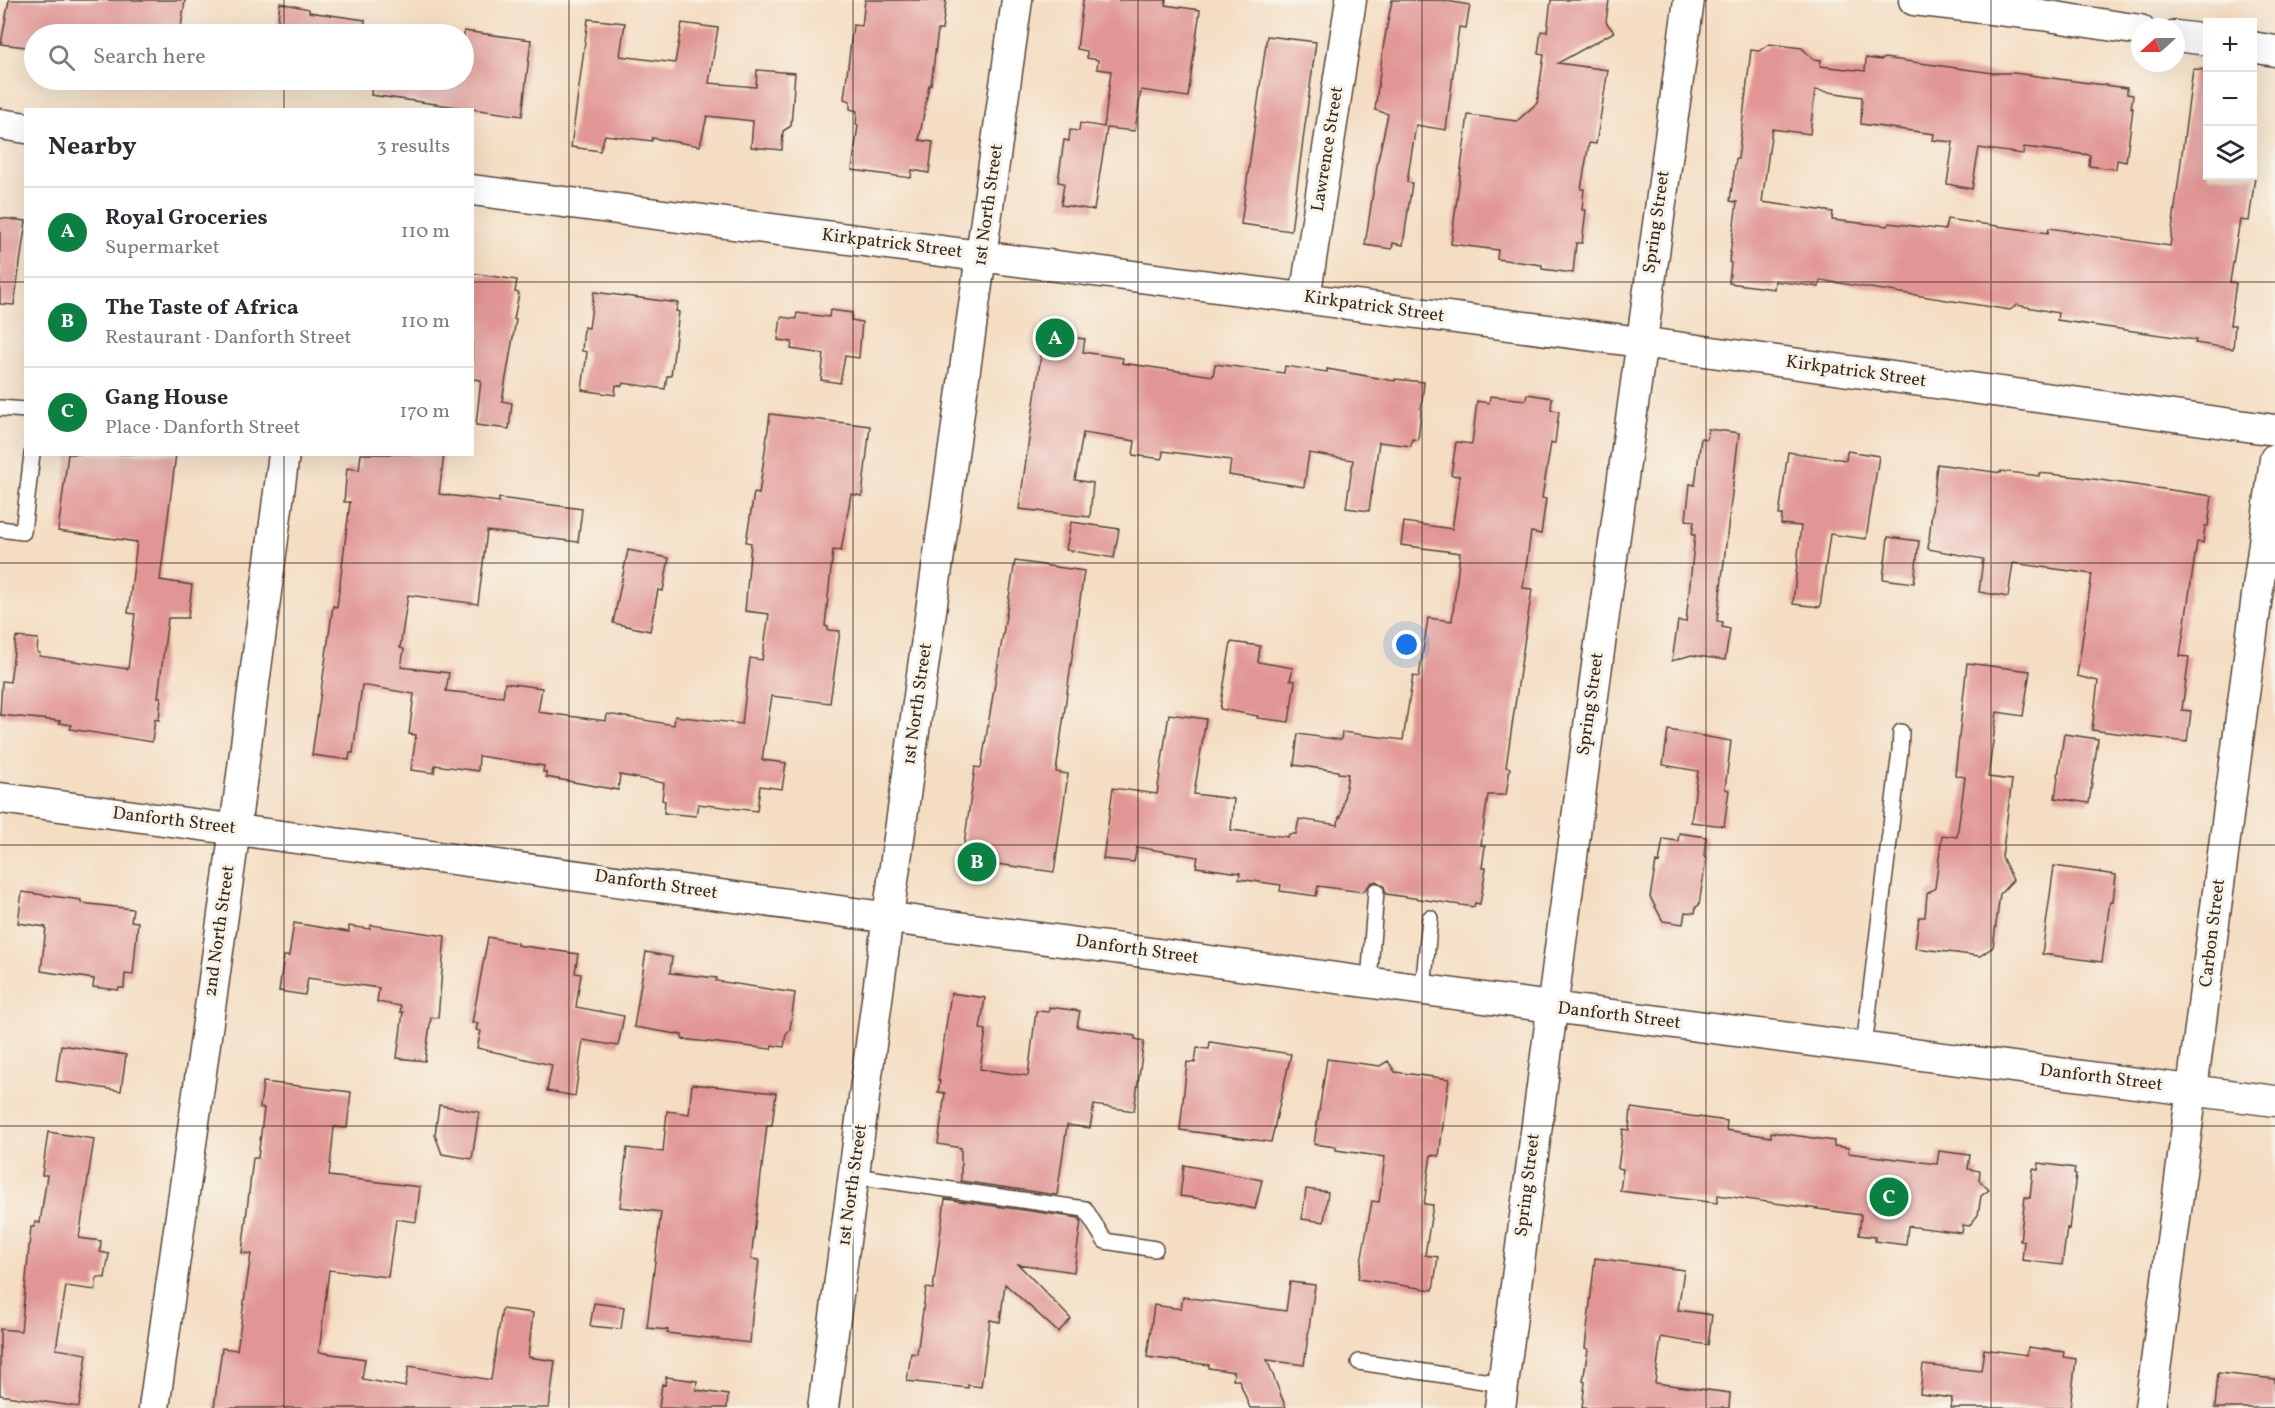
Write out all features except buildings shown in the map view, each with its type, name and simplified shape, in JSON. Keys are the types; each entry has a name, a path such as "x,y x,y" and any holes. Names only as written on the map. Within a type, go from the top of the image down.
{"street":[{"name":"1st North Street","path":"823,1408 888,916 983,256 1017,0"},
{"name":"Lawrence Street","path":"1305,298 1350,0"},
{"name":"Spring Street","path":"1502,1396 1551,1007 1640,342 1689,0"},
{"path":"1914,0 2042,15 2131,29"},
{"path":"2185,37 2203,39"},
{"path":"2257,48 2275,51"},
{"path":"0,124 24,128"},
{"name":"Kirkpatrick Street","path":"474,190 1640,342 2275,430"},
{"name":"2nd North Street","path":"154,1408 285,456"},
{"name":"Carbon Street","path":"2150,1408 2275,459"},
{"name":"Danforth Street","path":"0,798 1551,1007 2275,1101"}],"lane":[{"path":"0,408 24,410"},
{"path":"0,529 23,532 32,456"},
{"path":"1864,1047 1901,732"},
{"path":"1369,982 1376,891"},
{"path":"1423,989 1430,918"},
{"path":"854,1176 1085,1209 1105,1241 1155,1249"},
{"path":"1359,1362 1502,1396"}],"place":[{"name":"Royal Groceries","path":"1055,338"},
{"name":"The Taste of Africa","path":"977,862"},
{"name":"Gang House","path":"1889,1197"}]}
